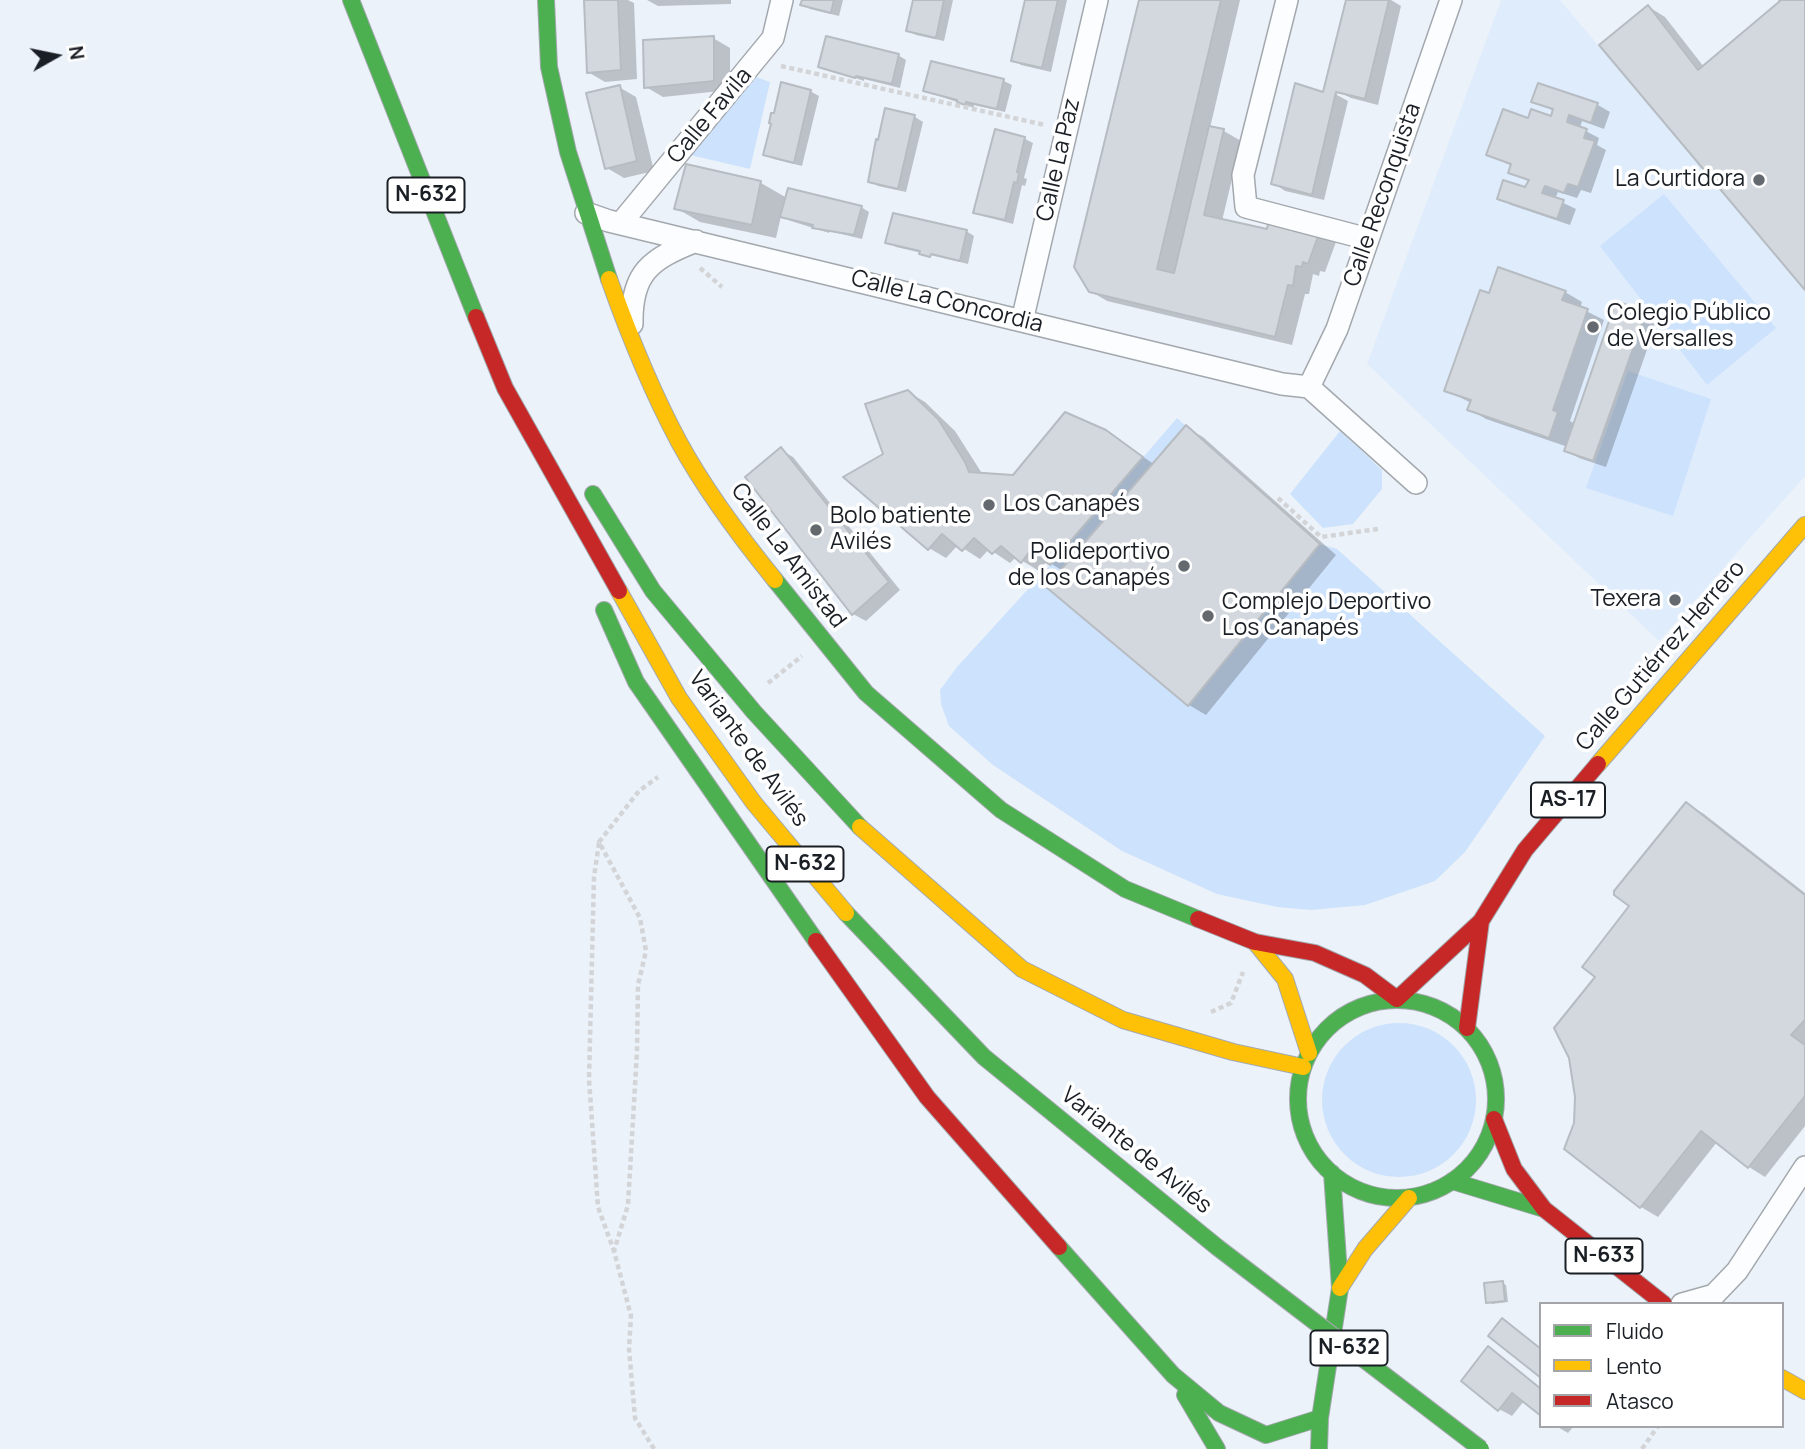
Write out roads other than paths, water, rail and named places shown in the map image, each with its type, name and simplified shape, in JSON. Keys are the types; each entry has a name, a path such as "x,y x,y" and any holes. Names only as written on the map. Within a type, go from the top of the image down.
{"main road":[{"name":"Variante de Avilés","path":"351,0 505,388 679,698 754,803 837,904 984,1056 1217,1247 1481,1449"},
{"name":"Calle La Amistad","path":"546,0 549,67 568,152 586,213 632,344 687,454 741,538 866,693 1001,810 1125,889 1255,942 1315,953 1365,975 1397,999"},
{"path":"505,388 576,547"},
{"path":"581,476 653,591 754,712 866,833 1022,969 1123,1020 1233,1052 1306,1060"},
{"name":"Calle Gutiérrez Herrero","path":"1481,921 1525,850 1672,676 1805,525"},
{"path":"598,596 636,682 927,1097 1173,1375 1219,1413 1265,1435 1320,1419"},
{"name":"AS-17","path":"1397,999 1481,921"},
{"name":"AS-17","path":"1467,1028 1481,921"},
{"name":"Calle La Amistad","path":"1255,942 1284,979 1306,1060"},
{"path":"1397,999 1419,1002 1441,1010 1467,1028 1485,1054 1495,1083 1494,1119 1488,1140 1477,1158 1452,1181 1433,1191 1409,1198 1384,1197 1359,1191 1332,1173 1310,1146 1298,1107 1298,1087 1306,1060 1329,1026 1357,1007 1397,999"},
{"name":"N-633","path":"1494,1119 1514,1169 1544,1209 1661,1302"},
{"path":"1319,1449 1320,1419 1340,1288 1332,1173"},
{"name":"N-633","path":"1452,1181 1544,1209"},
{"path":"1340,1288 1365,1249 1409,1198"},
{"path":"1173,1375 1217,1449"},
{"path":"1784,1379 1805,1391"}],"street":[{"name":"Calle Favila","path":"621,223 773,38 782,0"},
{"name":"Calle La Paz","path":"1022,321 1097,0"},
{"path":"1287,0 1243,175 1247,207 1368,239"},
{"name":"Calle Reconquista","path":"1309,387 1338,329 1451,0"},
{"name":"Calle La Concordia","path":"586,213 1282,384 1309,387"},
{"path":"632,344 631,299 641,276 668,252 696,241"},
{"path":"1309,387 1416,483"},
{"path":"1689,1302 1714,1295 1737,1271 1805,1167"}],"place":[{"name":"La Curtidora","path":"1759,180"},
{"name":"Colegio Público de Versalles","path":"1593,327"},
{"name":"Los Canapés","path":"989,505"},
{"name":"Bolo batiente Avilés","path":"816,530"},
{"name":"Polideportivo de los Canapés","path":"1184,566"},
{"name":"Texera","path":"1675,600"},
{"name":"Complejo Deportivo Los Canapés","path":"1208,616"}]}
